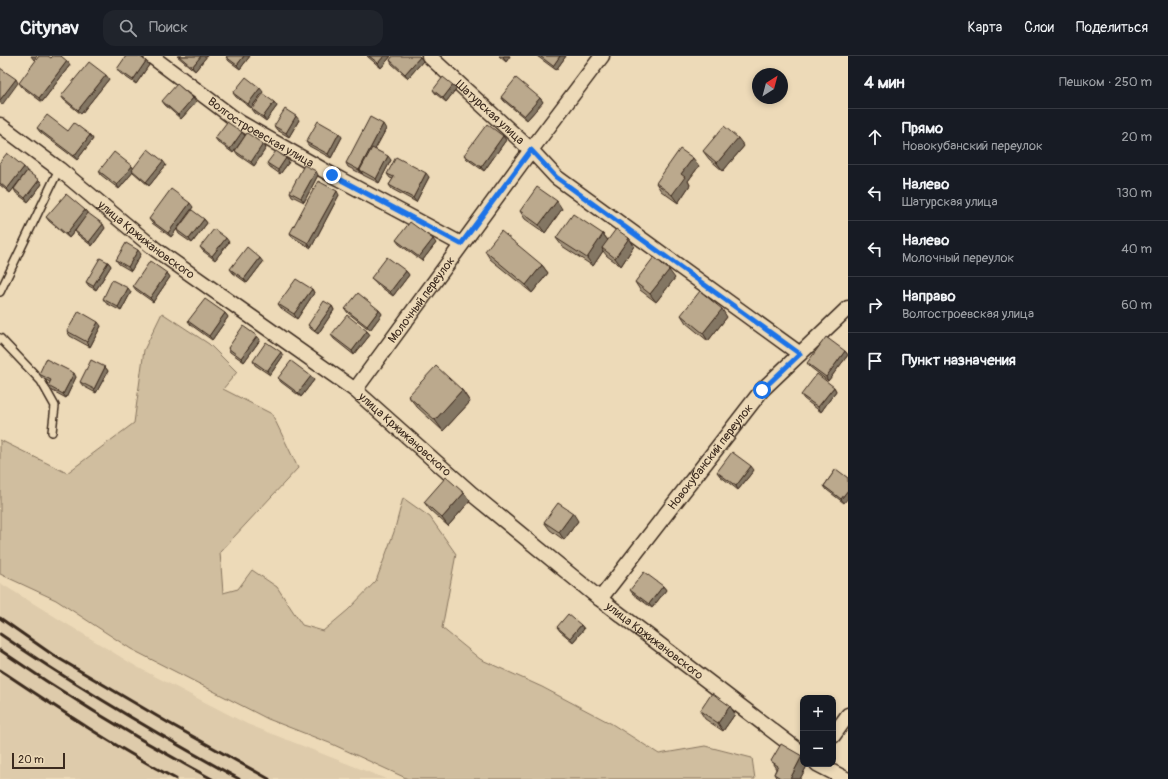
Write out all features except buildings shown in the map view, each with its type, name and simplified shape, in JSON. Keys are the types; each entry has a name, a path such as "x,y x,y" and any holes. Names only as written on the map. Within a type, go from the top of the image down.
{"street":[{"name":"Волгостроевская улица","path":"151,56 239,122 332,175 461,244"},
{"name":"Шатурская улица","path":"429,56 531,150 556,177 800,354"},
{"name":"Молочный переулок","path":"355,390 461,244 602,56"},
{"name":"улица Кржижановского","path":"0,125 58,169 155,249 355,390 472,494 600,599 800,752"},
{"name":"Новокубанский переулок","path":"600,599 762,390 848,308"},
{"path":"836,732 848,715"},
{"path":"824,767 846,779"}],"lane":[{"path":"0,292 58,169"},
{"path":"0,338 41,381 55,406 52,432"}],"shaded area":[{"path":"162,313 209,344 237,372 223,389 272,414 298,468 220,552 223,593 238,589 252,570 277,587 302,625 323,631 348,610 376,581 394,532 403,498 430,517 456,554 442,628 480,659 542,687 612,724 659,754 705,746 752,758 755,779 408,779 332,744 268,719 131,649 56,600 0,574 0,440 67,473 134,423 144,350"},
{"path":"0,583 137,667 247,724 386,779 0,779"}],"railway":[{"path":"0,618 53,655 167,722 269,779"},
{"path":"0,634 58,673 118,710 239,779"},
{"path":"0,650 104,718 212,779"},
{"path":"0,670 65,713 153,767 176,779"}],"route":[{"path":"332,175 461,244 531,150 556,177 800,354 762,390"}]}
